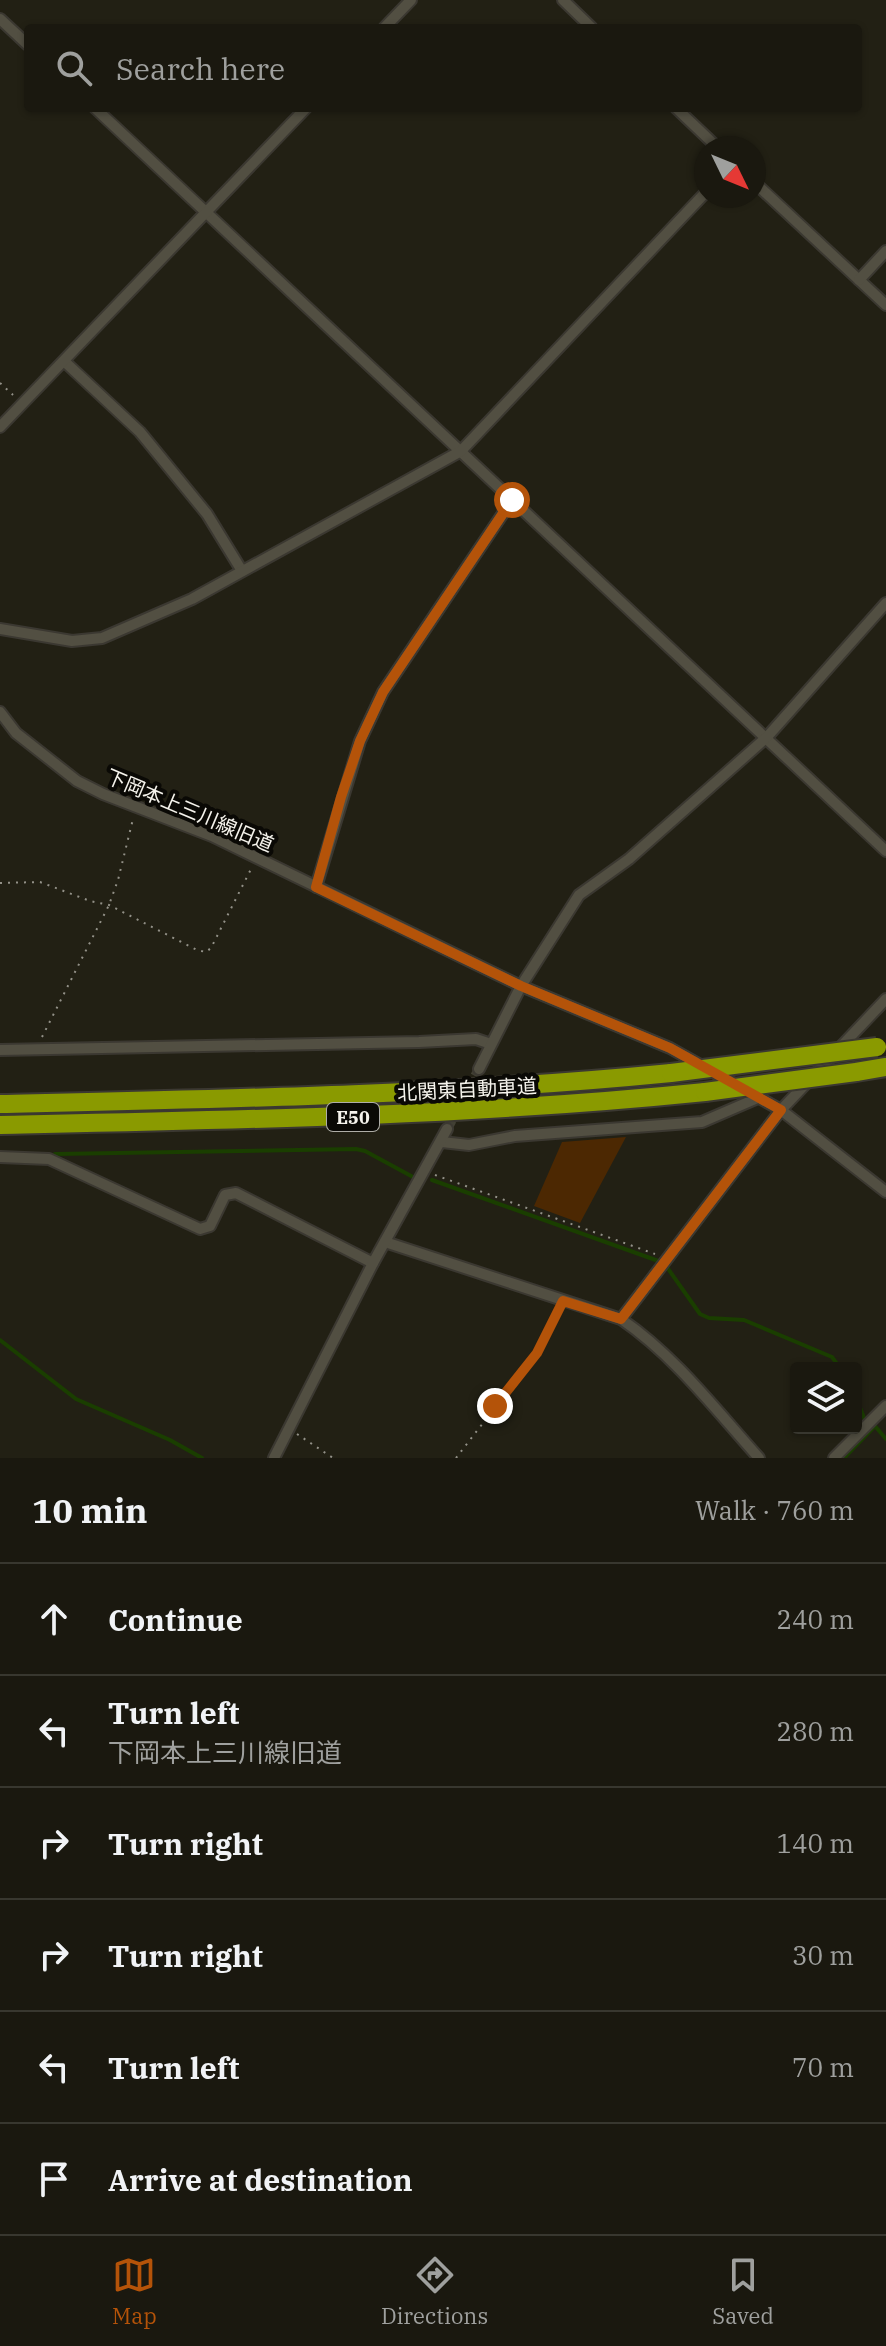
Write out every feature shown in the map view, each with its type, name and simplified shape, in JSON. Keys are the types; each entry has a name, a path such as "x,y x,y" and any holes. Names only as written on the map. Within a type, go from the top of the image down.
{"highway":[{"name":"北関東自動車道","path":"0,1104 307,1097 560,1084 882,1047"},
{"name":"北関東自動車道","path":"0,1125 448,1113 705,1092 886,1067"}],"street":[{"path":"388,24 411,0"},
{"path":"563,0 588,24"},
{"path":"0,19 24,41"},
{"path":"99,112 886,851"},
{"path":"0,427 302,112"},
{"path":"680,112 705,136"},
{"path":"766,193 886,305"},
{"path":"0,629 72,641 102,638 192,599 461,451 694,205"},
{"path":"859,280 886,251"},
{"path":"65,362 140,432 207,514 242,571"},
{"path":"316,887 355,755 383,692 512,500"},
{"path":"479,1069 521,986 579,895 629,859 767,737 886,603"},
{"name":"下岡本上三川線旧道","path":"0,712 16,733 77,781 212,836 521,986 670,1048 781,1110 886,1192"},
{"path":"621,1319 781,1110 886,999"},
{"path":"0,1050 476,1039 491,1044"},
{"path":"442,1142 469,1145 515,1136 702,1122 760,1097"},
{"path":"274,1458 373,1263 447,1129"},
{"path":"0,1157 49,1159 200,1229 210,1226 225,1195 236,1193 373,1263"},
{"path":"385,1242 621,1319 662,1351 759,1458"},
{"path":"834,1458 886,1406"}],"path":[{"path":"0,383 23,404"},
{"path":"36,1049 109,905 136,807"},
{"path":"0,883 40,882 109,905 206,952 211,948 257,857"},
{"path":"425,1172 667,1259"},
{"path":"456,1458 537,1353 563,1301"},
{"path":"288,1429 333,1458"}],"shaded area":[{"path":"626,1137 580,1223 534,1206 562,1142"}],"waterway":[{"path":"55,1154 356,1149 413,1177"},
{"path":"432,1180 664,1263 700,1314 709,1318 744,1320 832,1357 836,1362"},
{"path":"0,1340 76,1399 170,1440 202,1458"},
{"path":"862,1413 864,1418"},
{"path":"844,1458 875,1426 886,1439"}],"tunnel":[{"path":"447,1129 479,1069"}],"route":[{"path":"495,1406 537,1353 563,1301 621,1319 781,1110 670,1048 521,986 316,887 360,741 383,692 512,500"}]}
